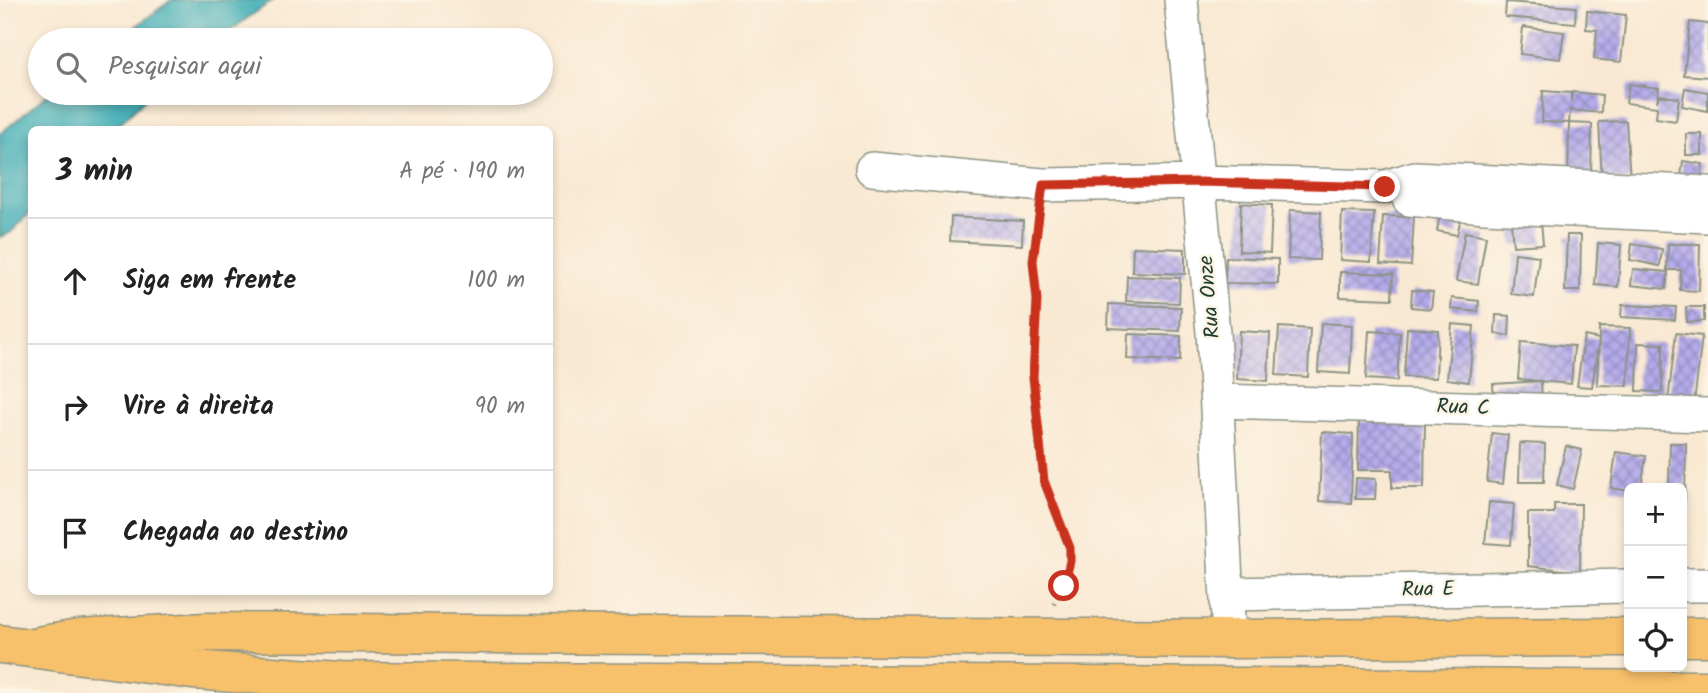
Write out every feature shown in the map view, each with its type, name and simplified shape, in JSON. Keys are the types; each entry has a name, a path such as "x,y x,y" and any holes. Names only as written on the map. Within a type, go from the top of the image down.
{"main road":[{"path":"10,647 79,639 206,632 1229,639 1624,637"},
{"path":"1687,637 1708,637"},
{"path":"10,647 193,670 340,681 1708,690"}],"street":[{"name":"Rua Onze","path":"1181,0 1200,182 1218,401 1229,639"},
{"path":"872,169 1043,185 1200,182 1385,187 1415,178 1708,193"},
{"path":"1385,187 1413,200 1708,216"},
{"name":"Rua C","path":"1218,401 1708,415"},
{"path":"1687,585 1708,585"},
{"name":"Rua E","path":"1227,594 1624,586"}],"path":[{"path":"1032,638 1064,586 1070,561 1066,535 1044,481 1037,435 1033,377 1037,300 1033,261 1043,185"}],"water":[{"path":"171,0 273,0 234,28 134,28"},
{"path":"35,105 139,105 117,126 28,126 28,215 10,233 0,237 0,134"}],"building":[{"path":"1506,2 1576,7 1575,23 1505,17"},
{"path":"1587,11 1626,15 1621,62 1594,59 1597,30 1586,29"},
{"path":"1690,22 1708,24 1708,77 1684,75"},
{"path":"1523,27 1564,32 1560,59 1520,54"},
{"path":"1629,84 1659,88 1657,102 1659,95 1679,98 1676,121 1656,118 1657,107 1626,103"},
{"path":"1685,88 1708,92 1708,111 1682,106"},
{"path":"1543,91 1571,93 1571,102 1572,92 1602,95 1601,113 1570,110 1569,123 1542,122"},
{"path":"1626,121 1630,180 1602,182 1599,122"},
{"path":"1569,123 1592,124 1591,182 1568,181"},
{"path":"1686,134 1702,134 1702,155 1686,155"},
{"path":"1683,161 1703,164 1700,188 1680,185"},
{"path":"1241,203 1272,205 1270,253 1239,251"},
{"path":"1441,209 1462,213 1457,235 1437,231"},
{"path":"1290,210 1321,212 1319,260 1288,259"},
{"path":"1342,212 1374,213 1371,262 1340,260"},
{"path":"1383,216 1414,217 1411,266 1380,264"},
{"path":"951,217 1023,221 1022,245 950,241"},
{"path":"1541,221 1543,244 1513,246 1511,223"},
{"path":"1465,232 1486,236 1478,284 1456,281"},
{"path":"1567,235 1581,235 1580,291 1565,291"},
{"path":"1598,243 1621,245 1618,287 1595,285"},
{"path":"1632,244 1662,249 1660,266 1630,260"},
{"path":"1668,244 1700,244 1699,291 1680,290 1681,270 1667,270"},
{"path":"1133,247 1185,249 1185,274 1132,272"},
{"path":"1515,253 1539,256 1534,297 1511,294"},
{"path":"1226,257 1278,259 1278,284 1225,283"},
{"path":"1633,269 1668,272 1666,289 1631,285"},
{"path":"1340,272 1393,274 1392,299 1340,297"},
{"path":"1127,276 1180,278 1179,303 1126,301"},
{"path":"1412,290 1433,292 1431,309 1411,307"},
{"path":"1452,298 1479,301 1478,312 1451,309"},
{"path":"1109,304 1181,307 1180,331 1108,328"},
{"path":"1622,305 1676,307 1675,320 1621,317"},
{"path":"1686,307 1704,307 1704,321 1687,322"},
{"path":"1496,315 1510,316 1509,336 1495,334"},
{"path":"1321,323 1352,325 1350,374 1318,372"},
{"path":"1452,324 1474,326 1469,382 1447,379"},
{"path":"1279,327 1310,329 1308,377 1276,375"},
{"path":"1599,327 1630,328 1628,386 1597,385"},
{"path":"1407,328 1438,330 1436,378 1404,377"},
{"path":"1239,331 1270,333 1268,381 1237,379"},
{"path":"1369,331 1400,333 1397,381 1366,379"},
{"path":"1676,333 1702,336 1694,404 1668,401"},
{"path":"1128,334 1181,336 1180,361 1127,359"},
{"path":"1584,336 1599,339 1592,387 1577,386"},
{"path":"1521,342 1574,346 1571,384 1518,379"},
{"path":"1638,343 1663,344 1662,392 1637,391"},
{"path":"1541,381 1542,399 1494,402 1493,384"},
{"path":"1359,421 1425,422 1424,488 1392,488 1392,470 1358,470"},
{"path":"1322,432 1353,434 1351,503 1319,501"},
{"path":"1492,433 1508,435 1503,484 1487,482"},
{"path":"1520,443 1545,444 1544,482 1519,482"},
{"path":"1670,443 1686,443 1685,483 1669,483"},
{"path":"1566,446 1582,450 1573,489 1557,485"},
{"path":"1616,452 1646,456 1642,483 1624,483 1624,490 1611,488"},
{"path":"1356,478 1376,479 1375,499 1355,499"},
{"path":"1489,502 1514,504 1511,545 1485,543"},
{"path":"1554,504 1581,504 1580,572 1528,566 1528,513 1554,513"}],"route":[{"path":"1064,586 1070,548 1044,481 1038,447 1033,377 1037,300 1033,261 1041,217 1043,185 1200,182 1385,187"}]}
